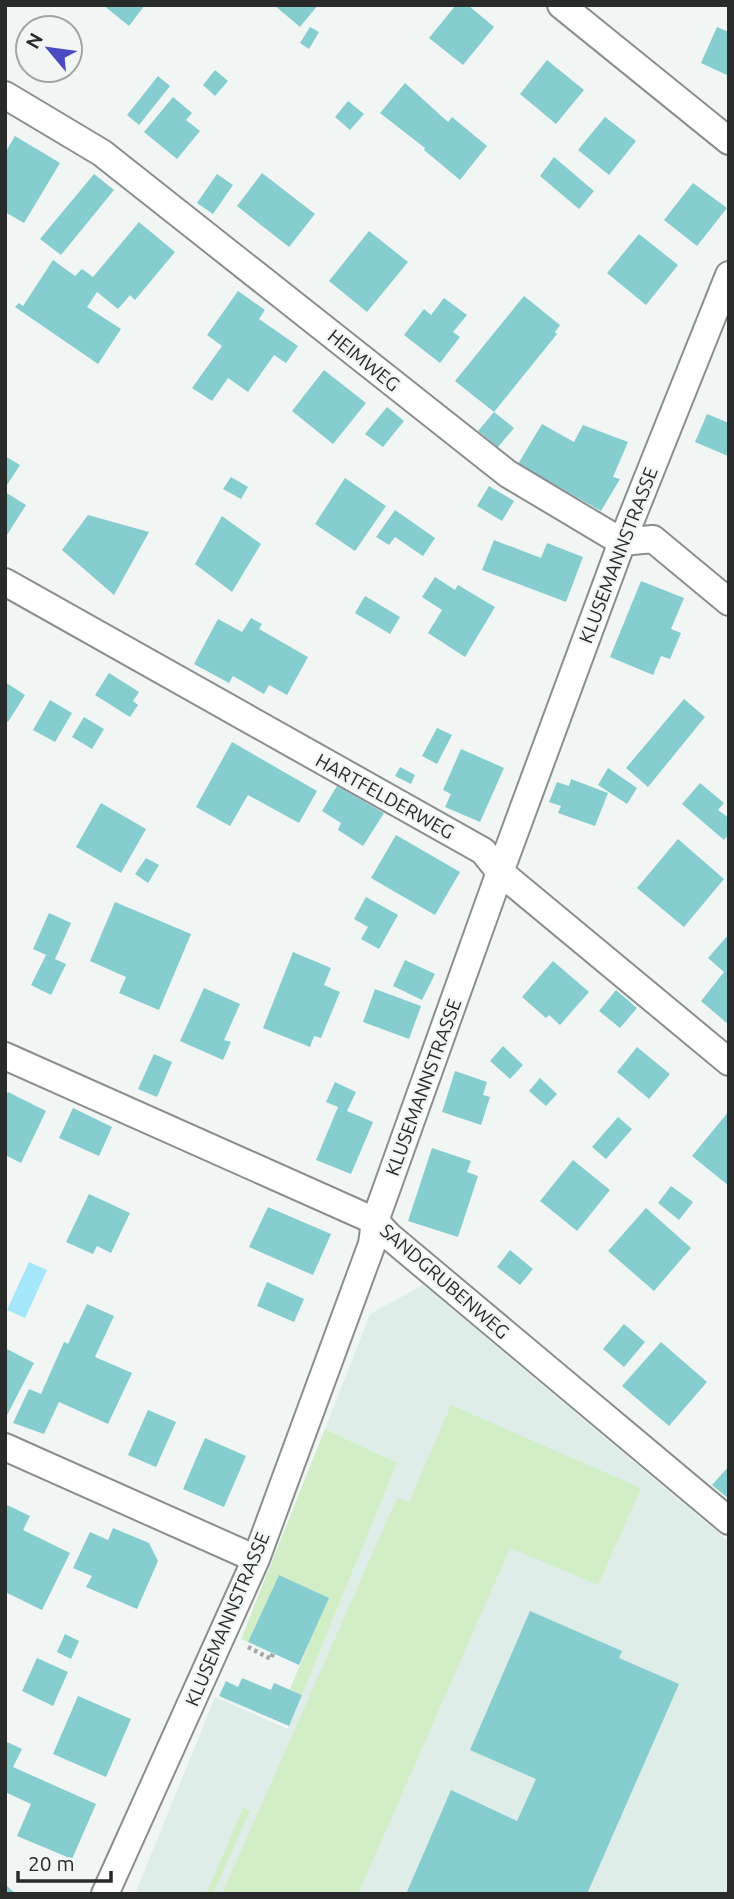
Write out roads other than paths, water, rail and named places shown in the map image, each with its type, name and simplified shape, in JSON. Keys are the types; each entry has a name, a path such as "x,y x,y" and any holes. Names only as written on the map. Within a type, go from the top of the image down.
{"street":[{"path":"561,5 729,141"},
{"name":"HEIMWEG","path":"5,95 102,153 508,474 622,542"},
{"name":"KLUSEMANNSTRASSE","path":"105,1894 256,1559 372,1244 375,1221 500,872 622,542 729,275"},
{"path":"622,542 653,539 729,602"},
{"name":"HARTFELDERWEG","path":"5,582 483,851 500,872 729,1062"},
{"name":"SANDGRUBENWEG","path":"5,1056 375,1221 389,1236 729,1521"},
{"path":"5,1447 256,1559"}],"water":[{"path":"29,1262 47,1270 25,1318 7,1310"}]}
